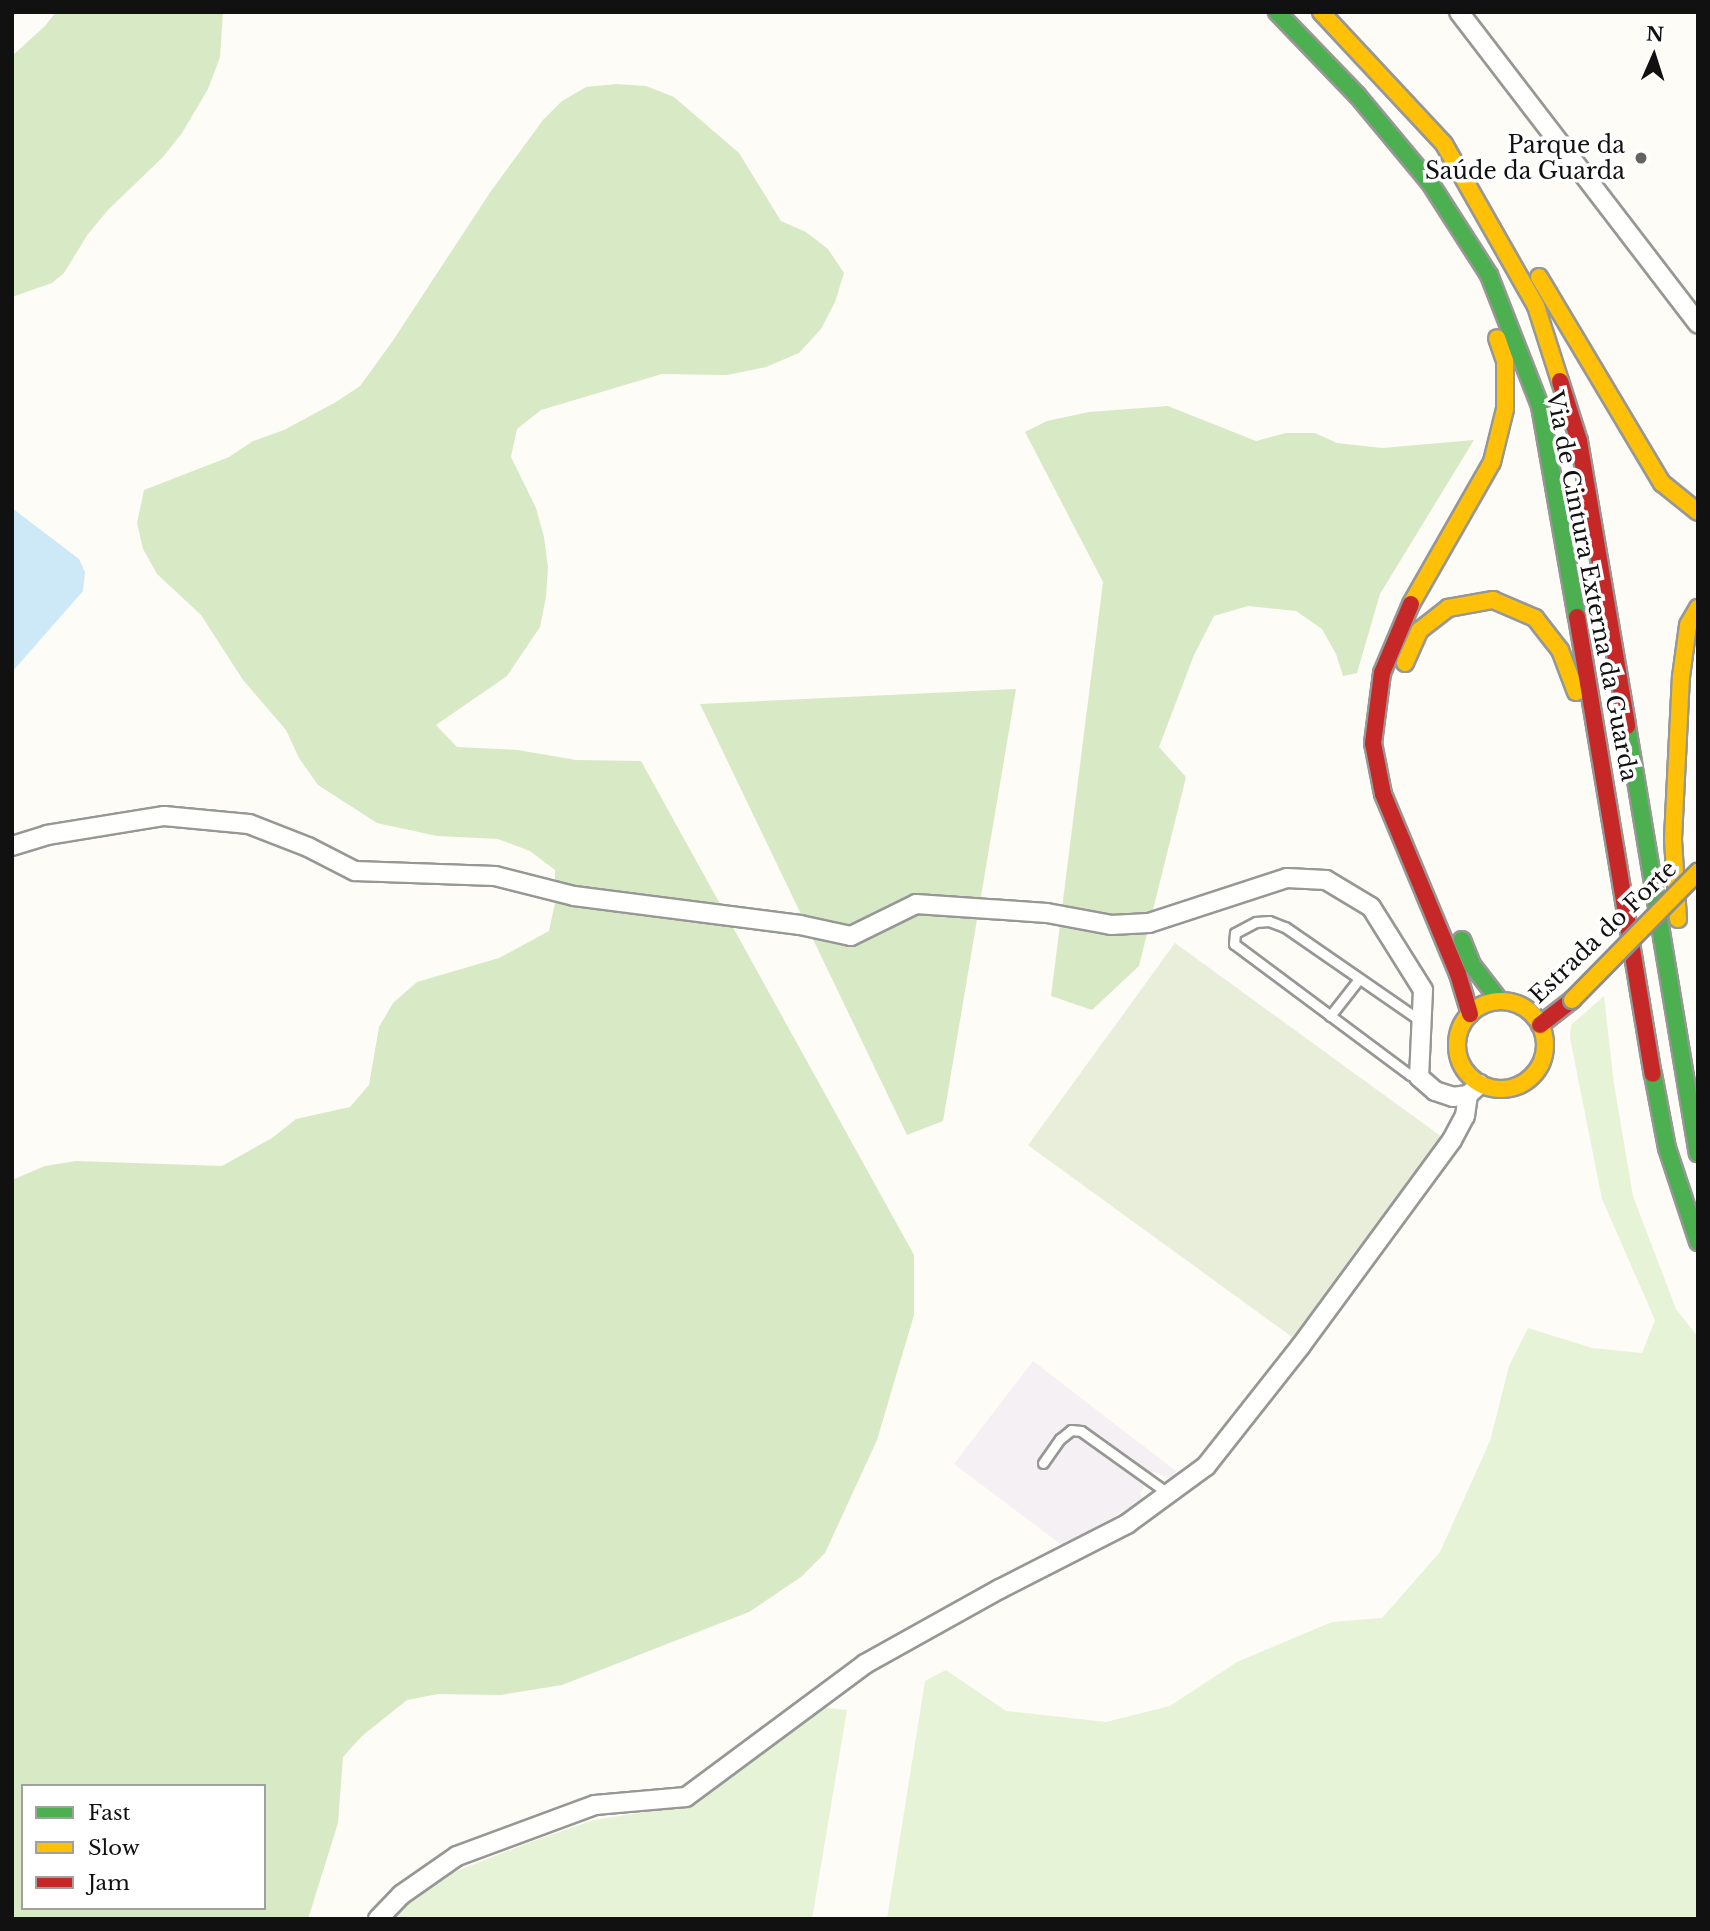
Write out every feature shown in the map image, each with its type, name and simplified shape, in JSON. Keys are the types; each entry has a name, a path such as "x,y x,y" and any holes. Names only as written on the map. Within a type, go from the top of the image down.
{"main road":[{"name":"Via de Cintura Externa da Guarda","path":"1277,12 1357,95 1430,183 1489,275 1540,406 1603,766 1636,980 1667,1148 1698,1242"},
{"name":"Via de Cintura Externa da Guarda","path":"1321,12 1444,144 1536,306 1579,441 1697,1150"},
{"path":"1444,144 1504,219 1662,483 1698,512"},
{"path":"1430,183 1481,287 1505,361 1505,409 1492,462 1404,617 1386,662 1382,673 1373,743 1383,794 1458,974 1470,1014"},
{"path":"1390,740 1398,679 1420,630 1448,608 1493,600 1535,618 1560,650 1603,766"},
{"path":"1697,1150 1673,839 1681,677 1688,625 1698,608"},
{"path":"1395,767 1399,793 1472,965 1500,1001"},
{"name":"Estrada do Forte","path":"1540,1024 1572,1000 1698,872"},
{"path":"1500,1001 1523,1007 1540,1024 1545,1052 1532,1077 1508,1089 1474,1090 1457,1052 1462,1025 1479,1007 1500,1001"}],"street":[{"path":"1459,12 1698,324"},
{"path":"12,846 47,835 164,816 248,824 308,847 355,872 495,876 574,896 800,925 851,936 916,904 1047,913 1111,925 1136,924 1149,923 1287,878 1326,880 1371,907 1402,951 1423,990 1419,1077 1435,1091 1453,1097 1474,1090"},
{"path":"378,1919 401,1895 457,1856 595,1805 686,1797 864,1664 1000,1589 1127,1524 1169,1494 1206,1466 1300,1347 1452,1140 1465,1116 1474,1090"}],"lane":[{"path":"1419,1077 1410,1075 1234,944 1236,933 1256,922 1269,921 1285,927 1423,1023"},
{"path":"1330,1016 1359,979"},
{"path":"1043,1463 1060,1439 1071,1430 1081,1431 1169,1494"}],"shaded area":[{"path":"1033,1361 1181,1475 1175,1481 1153,1472 1140,1494 1144,1499 1063,1546 954,1464"}],"green space":[{"path":"56,12 223,12 220,57 208,89 182,133 163,157 108,210 88,234 64,273 52,283 12,297 12,56 45,26"},
{"path":"616,84 646,86 674,97 739,153 781,221 806,232 828,249 844,273 835,302 821,329 799,353 766,367 727,375 662,374 541,410 517,429 511,457 536,508 548,567 540,627 507,676 436,725 457,747 518,750 576,760 641,761 914,1255 914,1315 877,1440 825,1553 801,1577 749,1612 562,1685 501,1695 438,1694 407,1700 362,1736 343,1757 338,1823 308,1919 12,1919 12,1180 45,1166 76,1161 222,1166 272,1138 296,1119 350,1107 369,1085 379,1027 393,1003 417,982 499,958 549,931 555,903 555,870 530,851 498,839 437,836 377,823 318,785 299,758 286,730 243,680 201,615 157,574 143,549 137,523 144,490 229,457 253,441 284,430 336,402 360,386 491,191 543,120 562,101 586,87"},
{"path":"1168,406 1256,441 1286,433 1315,433 1337,443 1382,448 1474,440 1380,594 1357,673 1343,676 1336,654 1322,629 1296,611 1248,606 1214,616 1194,655 1159,747 1186,777 1139,966 1092,1010 1051,996 1103,582 1025,432 1047,421 1089,412"},
{"path":"1016,689 943,1121 907,1135 700,704"},
{"path":"1175,943 1444,1139 1297,1341 1028,1145"},
{"path":"1604,996 1614,1084 1633,1196 1676,1309 1698,1337 1698,1919 887,1919 925,1681 946,1670 1006,1711 1106,1722 1170,1706 1237,1662 1332,1622 1382,1618 1440,1552 1490,1441 1509,1366 1528,1328 1592,1348 1642,1353 1655,1320 1602,1199 1570,1038 1571,1025"},
{"path":"820,1707 847,1710 812,1919 393,1919 408,1902 447,1875 528,1843 594,1820 697,1804"}],"water":[{"path":"12,508 79,559 85,572 83,591 12,672"}],"traffic: fast":[{"path":"1277,12 1357,95 1430,183 1489,275 1540,406 1577,617"},
{"path":"1627,726 1698,1153"},
{"path":"1462,940 1472,965 1500,1001"},
{"path":"1653,1074 1667,1148 1698,1242"}],"traffic: slow":[{"path":"1321,12 1444,144 1536,306 1560,381"},
{"path":"1539,277 1662,483 1698,512"},
{"path":"1411,604 1492,462 1505,409 1505,361 1497,338"},
{"path":"1405,663 1420,630 1448,608 1493,600 1535,618 1560,650 1576,692"},
{"path":"1678,919 1673,839 1681,677 1688,625 1698,608"},
{"path":"1572,1000 1698,872"},
{"path":"1501,1001 1518,1004 1532,1014 1542,1028 1545,1045 1542,1062 1532,1076 1518,1086 1501,1089 1484,1086 1470,1076 1460,1062 1457,1045 1460,1028 1470,1014 1484,1004 1501,1001"}],"traffic: jam":[{"path":"1560,381 1579,441 1627,726"},
{"path":"1411,604 1382,673 1373,743 1383,794 1458,974 1470,1014"},
{"path":"1577,617 1653,1074"},
{"path":"1540,1025 1572,1000"}],"place":[{"name":"Parque da Saúde da Guarda","path":"1641,158"}]}
